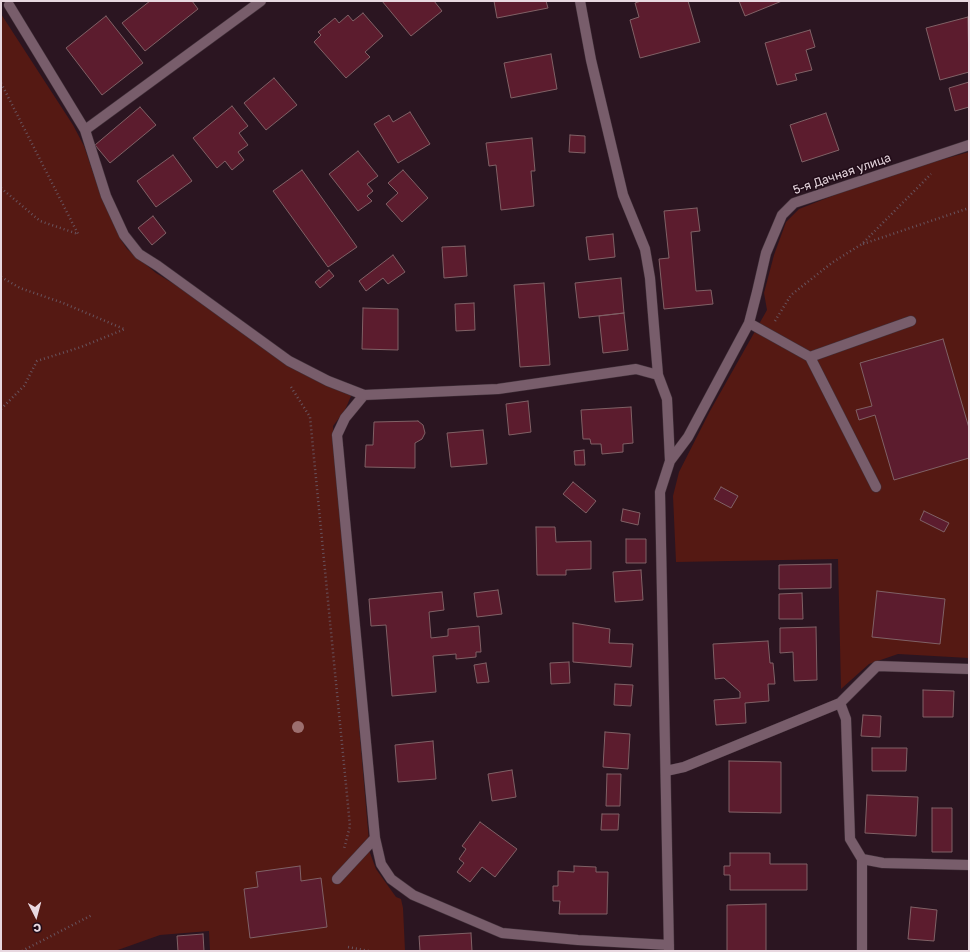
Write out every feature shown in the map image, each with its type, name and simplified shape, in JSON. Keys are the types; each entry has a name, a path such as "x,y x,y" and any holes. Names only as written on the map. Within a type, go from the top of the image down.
{"street":[{"path":"85,130 261,1"},
{"path":"364,395 345,418 337,435 375,838 381,864 391,879 413,895 502,933 669,948 660,492 670,461 667,399 658,375 650,278 645,249 623,195 591,60 580,1"},
{"path":"9,5 85,130 106,196 124,234 139,254 158,266 289,361 328,381 364,395 498,389 636,369 658,375"},
{"name":"5-я Дачная улица","path":"670,461 688,437 749,323 758,292 766,253 782,215 794,203 969,145"},
{"path":"810,357 911,321"},
{"path":"749,323 810,357 876,487"},
{"path":"666,771 684,767 840,703 877,666 969,669"},
{"path":"840,703 846,719 850,839 862,859 862,951"},
{"path":"337,878 375,838"},
{"path":"862,859 884,863 969,865"}],"path":[{"path":"1,83 78,234 40,221 1,188"},
{"path":"862,244 939,166 944,153"},
{"path":"767,334 791,295 833,262 862,244 969,208"},
{"path":"1,277 20,288 64,303 125,329 81,348 37,361 24,386 1,409"},
{"path":"291,387 310,417 350,826 337,878"},
{"path":"22,951 92,915"},
{"path":"348,947 368,951"}],"shaded area":[{"path":"1,14 73,125 84,146 102,199 121,240 127,249 156,273 291,356 314,377 354,389 345,410 333,426 370,853 376,869 396,897 401,899 403,908 405,951 210,951 209,931 160,935 115,951 1,951"},
{"path":"969,152 969,658 898,654 869,664 841,689 838,559 676,562 673,496 679,472 710,411 767,310 764,293 774,255 786,222 799,209 883,176"}],"building":[{"path":"150,1 192,1 198,9 145,51 122,23"},
{"path":"382,1 434,1 442,11 411,36"},
{"path":"494,1 546,1 548,8 497,18"},
{"path":"641,1 688,1 700,42 640,58 630,20 639,17 635,3"},
{"path":"739,1 782,1 745,16"},
{"path":"363,13 383,36 365,52 370,57 346,78 314,42 321,35 318,32 335,18 339,23 348,15 353,21"},
{"path":"106,16 143,63 102,95 66,48"},
{"path":"968,17 969,72 940,80 926,28"},
{"path":"810,30 815,47 806,50 812,70 795,74 797,80 777,85 765,43"},
{"path":"551,54 557,89 511,98 504,63"},
{"path":"274,78 297,105 266,130 244,103"},
{"path":"969,82 969,107 955,111 949,88"},
{"path":"232,106 248,126 239,133 248,145 238,152 244,160 232,170 225,161 217,168 193,138"},
{"path":"140,107 156,125 110,163 95,145"},
{"path":"410,112 430,144 398,163 374,124 389,115 393,122"},
{"path":"826,113 839,150 802,162 790,125"},
{"path":"570,135 585,136 585,153 569,152"},
{"path":"532,138 535,171 531,171 534,206 501,210 496,165 489,166 486,143"},
{"path":"358,151 378,176 367,184 373,191 367,196 372,201 358,211 329,174"},
{"path":"173,155 192,181 156,207 137,181"},
{"path":"302,170 357,247 328,267 273,191"},
{"path":"403,170 428,198 402,222 386,204 398,193 388,183"},
{"path":"697,208 700,231 691,232 696,291 711,290 713,304 664,309 659,259 669,258 664,211"},
{"path":"153,216 166,233 152,245 138,228"},
{"path":"613,234 615,257 589,260 586,237"},
{"path":"465,246 467,276 444,278 442,247"},
{"path":"393,255 405,272 388,284 383,278 366,291 359,281"},
{"path":"329,270 334,276 320,288 315,282"},
{"path":"621,278 624,313 579,318 575,283"},
{"path":"544,283 550,365 520,367 514,285"},
{"path":"474,303 475,330 456,331 455,304"},
{"path":"363,308 398,309 398,350 362,349"},
{"path":"624,313 628,350 603,353 599,316"},
{"path":"943,339 969,428 969,458 894,480 875,415 859,420 856,410 872,406 860,363"},
{"path":"528,401 531,432 509,435 506,404"},
{"path":"631,407 633,443 623,444 623,452 602,454 601,444 591,444 590,439 583,439 581,410"},
{"path":"418,421 423,425 425,433 422,439 415,443 415,468 365,467 366,445 373,445 374,422"},
{"path":"483,430 487,464 451,467 447,433"},
{"path":"584,450 585,465 575,465 574,451"},
{"path":"573,482 596,501 586,513 563,494"},
{"path":"721,487 738,496 731,508 714,499"},
{"path":"623,509 640,513 638,525 621,521"},
{"path":"924,511 949,523 944,532 920,520"},
{"path":"536,527 555,527 556,542 591,541 591,569 566,570 566,575 537,575"},
{"path":"626,539 646,539 646,563 626,563"},
{"path":"831,564 831,588 779,589 779,565"},
{"path":"641,570 643,600 615,602 613,572"},
{"path":"498,590 502,614 477,617 474,593"},
{"path":"877,591 945,599 940,644 872,637"},
{"path":"442,592 444,610 429,612 431,638 448,636 448,629 479,626 481,652 476,652 476,657 456,659 456,654 433,656 436,692 392,696 386,625 371,626 369,599"},
{"path":"802,593 803,619 779,619 779,594"},
{"path":"573,623 610,629 609,643 633,644 631,667 573,662"},
{"path":"816,627 817,680 794,681 793,652 780,653 780,628"},
{"path":"768,641 770,663 773,663 775,684 768,684 769,701 745,703 746,723 716,725 714,700 740,698 740,692 724,678 715,679 713,644"},
{"path":"569,662 570,683 551,684 550,663"},
{"path":"486,663 489,682 477,683 474,665"},
{"path":"615,684 633,685 631,706 614,705"},
{"path":"923,690 954,691 953,717 923,717"},
{"path":"863,715 881,716 880,737 861,736"},
{"path":"605,732 630,734 628,769 603,767"},
{"path":"433,741 436,779 398,782 395,745"},
{"path":"872,748 907,748 906,771 872,771"},
{"path":"729,761 781,762 781,813 729,812"},
{"path":"512,770 516,797 492,801 488,774"},
{"path":"607,774 621,774 620,806 606,806"},
{"path":"867,795 918,797 916,836 865,833"},
{"path":"932,808 952,808 952,852 932,852"},
{"path":"602,814 619,814 618,830 601,830"},
{"path":"480,822 517,849 495,877 482,867 470,882 457,872 464,863 459,859 466,849 462,846"},
{"path":"730,853 770,853 770,864 807,864 807,890 730,890 730,875 724,875 724,866 730,866"},
{"path":"300,866 301,881 321,878 327,927 250,938 244,889 258,887 256,872"},
{"path":"574,866 596,867 596,872 608,872 607,914 559,914 560,901 553,901 553,886 558,886 558,871 574,872"},
{"path":"766,904 766,951 727,951 727,905"},
{"path":"911,907 937,910 934,941 908,939"},
{"path":"471,933 472,951 420,951 419,936"},
{"path":"203,934 204,951 178,951 177,936"}]}
